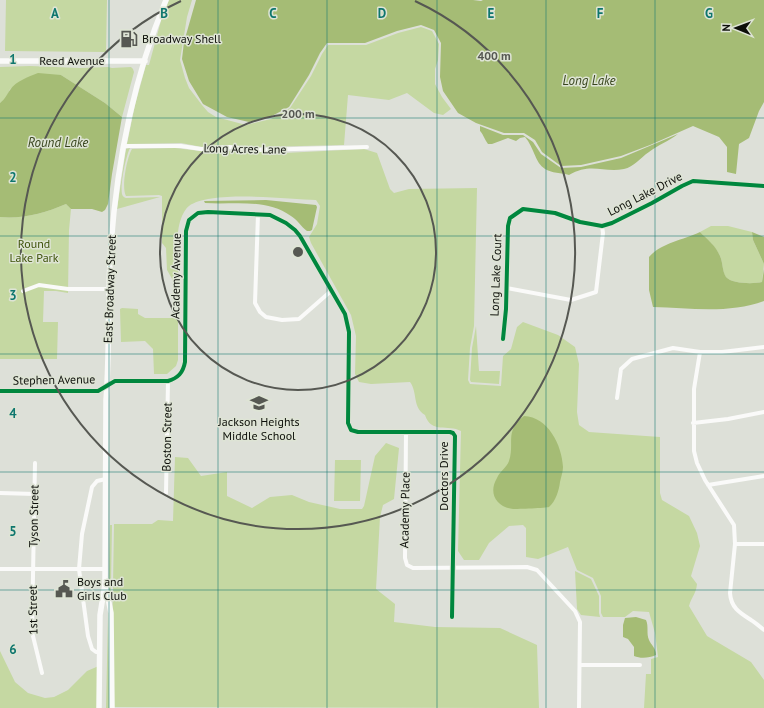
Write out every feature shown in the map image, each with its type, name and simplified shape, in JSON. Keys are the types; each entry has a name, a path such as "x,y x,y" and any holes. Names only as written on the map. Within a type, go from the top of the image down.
{"main road":[{"name":"East Broadway Street","path":"99,708 100,615 105,569 110,246 124,146 133,105 145,61 166,0"},
{"name":"Reed Avenue","path":"0,61 145,61"},
{"name":"East Broadway Street","path":"104,584 111,613 112,708"}],"street":[{"name":"Long Acres Lane","path":"124,146 181,146 201,149 229,147 258,150 367,147"},
{"name":"Long Lake Drive","path":"514,215 523,209 540,211 555,213 580,222 602,226 612,223 693,181 764,186"},
{"name":"Academy Avenue","path":"168,381 181,374 184,369 186,231 189,220 198,213 208,212 270,215 286,223 300,236 345,314 349,332 348,423 351,430 358,432 406,431"},
{"path":"258,214 255,303 260,312 266,317 282,320 299,319 331,290"},
{"name":"Long Lake Court","path":"503,339 507,288 508,226 510,218 514,215"},
{"path":"507,288 571,300 596,292 603,233 602,226"},
{"path":"23,291 40,285 68,289 109,289"},
{"path":"617,398 621,369 632,359 673,348 700,352 722,352 764,347"},
{"path":"700,352 694,389 694,451 697,463 705,480 734,525 735,544 730,600 740,614 752,620 764,630"},
{"path":"107,386 115,381 168,381"},
{"name":"Boston Street","path":"166,493 168,381"},
{"name":"Stephen Avenue","path":"0,391 98,391 107,386"},
{"path":"694,422 728,419 764,412"},
{"name":"Doctors Drive","path":"406,431 450,432 455,436 453,568"},
{"name":"Academy Place","path":"406,431 405,558 407,564 413,568 453,568"},
{"name":"Tyson Street","path":"33,570 35,463"},
{"path":"708,485 764,476"},
{"path":"100,652 96,652 92,649 88,636 79,569 82,534 92,487 97,481 106,479"},
{"path":"0,494 35,494"},
{"path":"735,544 764,544"},
{"path":"452,617 453,568 527,567 537,570 579,617 579,708"},
{"path":"0,569 105,569"},
{"name":"1st Street","path":"33,570 32,632 42,673"},
{"path":"580,665 640,665"}],"green space":[{"path":"6,0 107,0 106,52 5,51"},
{"path":"169,0 192,0 187,17 180,60 189,88 208,112 216,117 246,125 271,119 290,108 311,76 328,45 366,45 398,33 421,27 432,31 439,44 438,60 435,69 435,84 451,109 443,115 434,113 407,93 389,100 348,95 344,145 258,147 229,145 202,147 181,143 127,144 135,105 146,65 149,65 162,17"},
{"path":"30,66 80,68 131,67 134,72 122,117 105,103 61,75 10,89 6,99 0,103 0,67"},
{"path":"130,148 123,178 123,196 126,198 160,197 117,209 126,149"},
{"path":"175,148 209,152 234,151 284,153 364,149 377,153 390,189 394,193 409,189 477,188 474,326 470,348 468,380 470,384 501,386 503,356 511,349 517,327 523,322 558,335 575,347 579,364 577,412 579,425 589,432 660,437 660,493 662,500 689,516 697,533 700,546 691,576 697,584 689,606 707,636 751,662 764,680 764,708 644,708 646,674 651,674 651,659 658,657 655,633 649,612 633,611 625,617 603,617 601,613 601,596 593,578 577,570 568,547 538,559 526,557 526,528 523,525 509,526 489,543 479,560 464,560 458,551 461,431 431,425 425,415 418,408 410,382 371,384 359,382 355,374 356,336 351,315 309,237 317,224 320,206 316,200 269,197 231,197 200,201 189,206 183,214 179,226 178,286 175,284 167,270 166,248 162,243 162,196 126,196 124,186 127,165 132,149"},
{"name":"Round Lake Park","path":"66,204 71,209 69,230 68,293 44,291 43,322 58,322 57,359 0,359 0,217 34,215"},
{"path":"711,226 728,226 752,232 753,240 764,264 762,282 738,282 726,277 721,258 711,243 700,232"},
{"path":"120,309 138,309 138,314 145,318 178,318 178,360 176,366 167,374 154,374 153,349 145,341 121,342"},
{"path":"476,326 479,371 500,371 499,384 471,382 470,380 472,348"},
{"path":"386,443 399,448 394,499 383,505 380,517 376,589 395,604 394,622 435,627 500,628 537,645 539,708 111,707 114,524 152,524 158,520 173,521 175,457 188,458 201,476 227,472 227,496 252,508 270,497 292,495 309,502 340,509 362,509 364,506 375,456"},
{"path":"335,460 361,460 360,501 334,501"},
{"path":"110,525 112,525 109,708 106,708"},
{"path":"575,571 591,579 599,596 600,617 581,615 577,609"},
{"path":"0,651 15,682 28,693 45,698 54,697 68,690 87,671 101,665 100,708 0,708"}],"water":[{"name":"Long Lake","path":"196,0 764,0 764,102 749,138 739,144 736,174 727,172 727,147 719,137 693,126 621,156 581,165 561,166 542,152 535,140 524,133 504,133 476,123 458,113 443,91 440,77 441,43 434,30 421,25 397,31 365,43 327,43 289,107 270,117 249,122 227,117 203,104 189,81 182,59 184,42"},
{"name":"Round Lake","path":"38,73 61,75 105,103 122,117 108,204 102,212 92,209 71,209 66,204 34,215 0,217 0,103 16,84"},
{"path":"480,126 503,135 523,135 533,142 541,154 561,168 581,167 621,158 678,134 646,154 628,168 610,170 591,168 577,171 569,175 545,169 539,163 531,145 525,137 516,141 508,138 488,144 480,131"},
{"path":"266,200 316,205 317,207 312,230 307,231 298,221 281,210 271,207 250,204 205,203 204,201"},
{"path":"700,232 718,252 725,275 729,279 743,283 762,282 764,269 764,301 737,308 723,309 653,307 649,290 649,257 654,252 666,245"},
{"path":"752,232 764,237 764,264 753,240"},
{"path":"524,416 540,421 547,427 557,441 560,450 563,471 557,495 554,502 549,507 507,508 495,498 493,489 494,484 500,473 507,465 511,455 512,432 514,427"},
{"path":"636,617 646,620 648,637 656,655 645,658 634,656 634,647 628,639 623,637 623,625 625,618"}],"cycle path":[{"path":"503,339 506,309 508,226 510,218 523,209 555,213 580,222 602,226 612,223 693,181 764,186"},
{"path":"0,391 98,391 115,381 168,381 175,378 180,374 185,362 186,231 189,220 198,213 208,212 270,215 286,223 300,236 345,314 349,332 348,423 351,430 358,432 450,432 455,436 452,617"}],"place":[{"name":"Broadway Shell","path":"129,39"},
{"name":"Jackson Heights Middle School","path":"259,403"},
{"name":"Boys and Girls Club","path":"64,589"}]}
